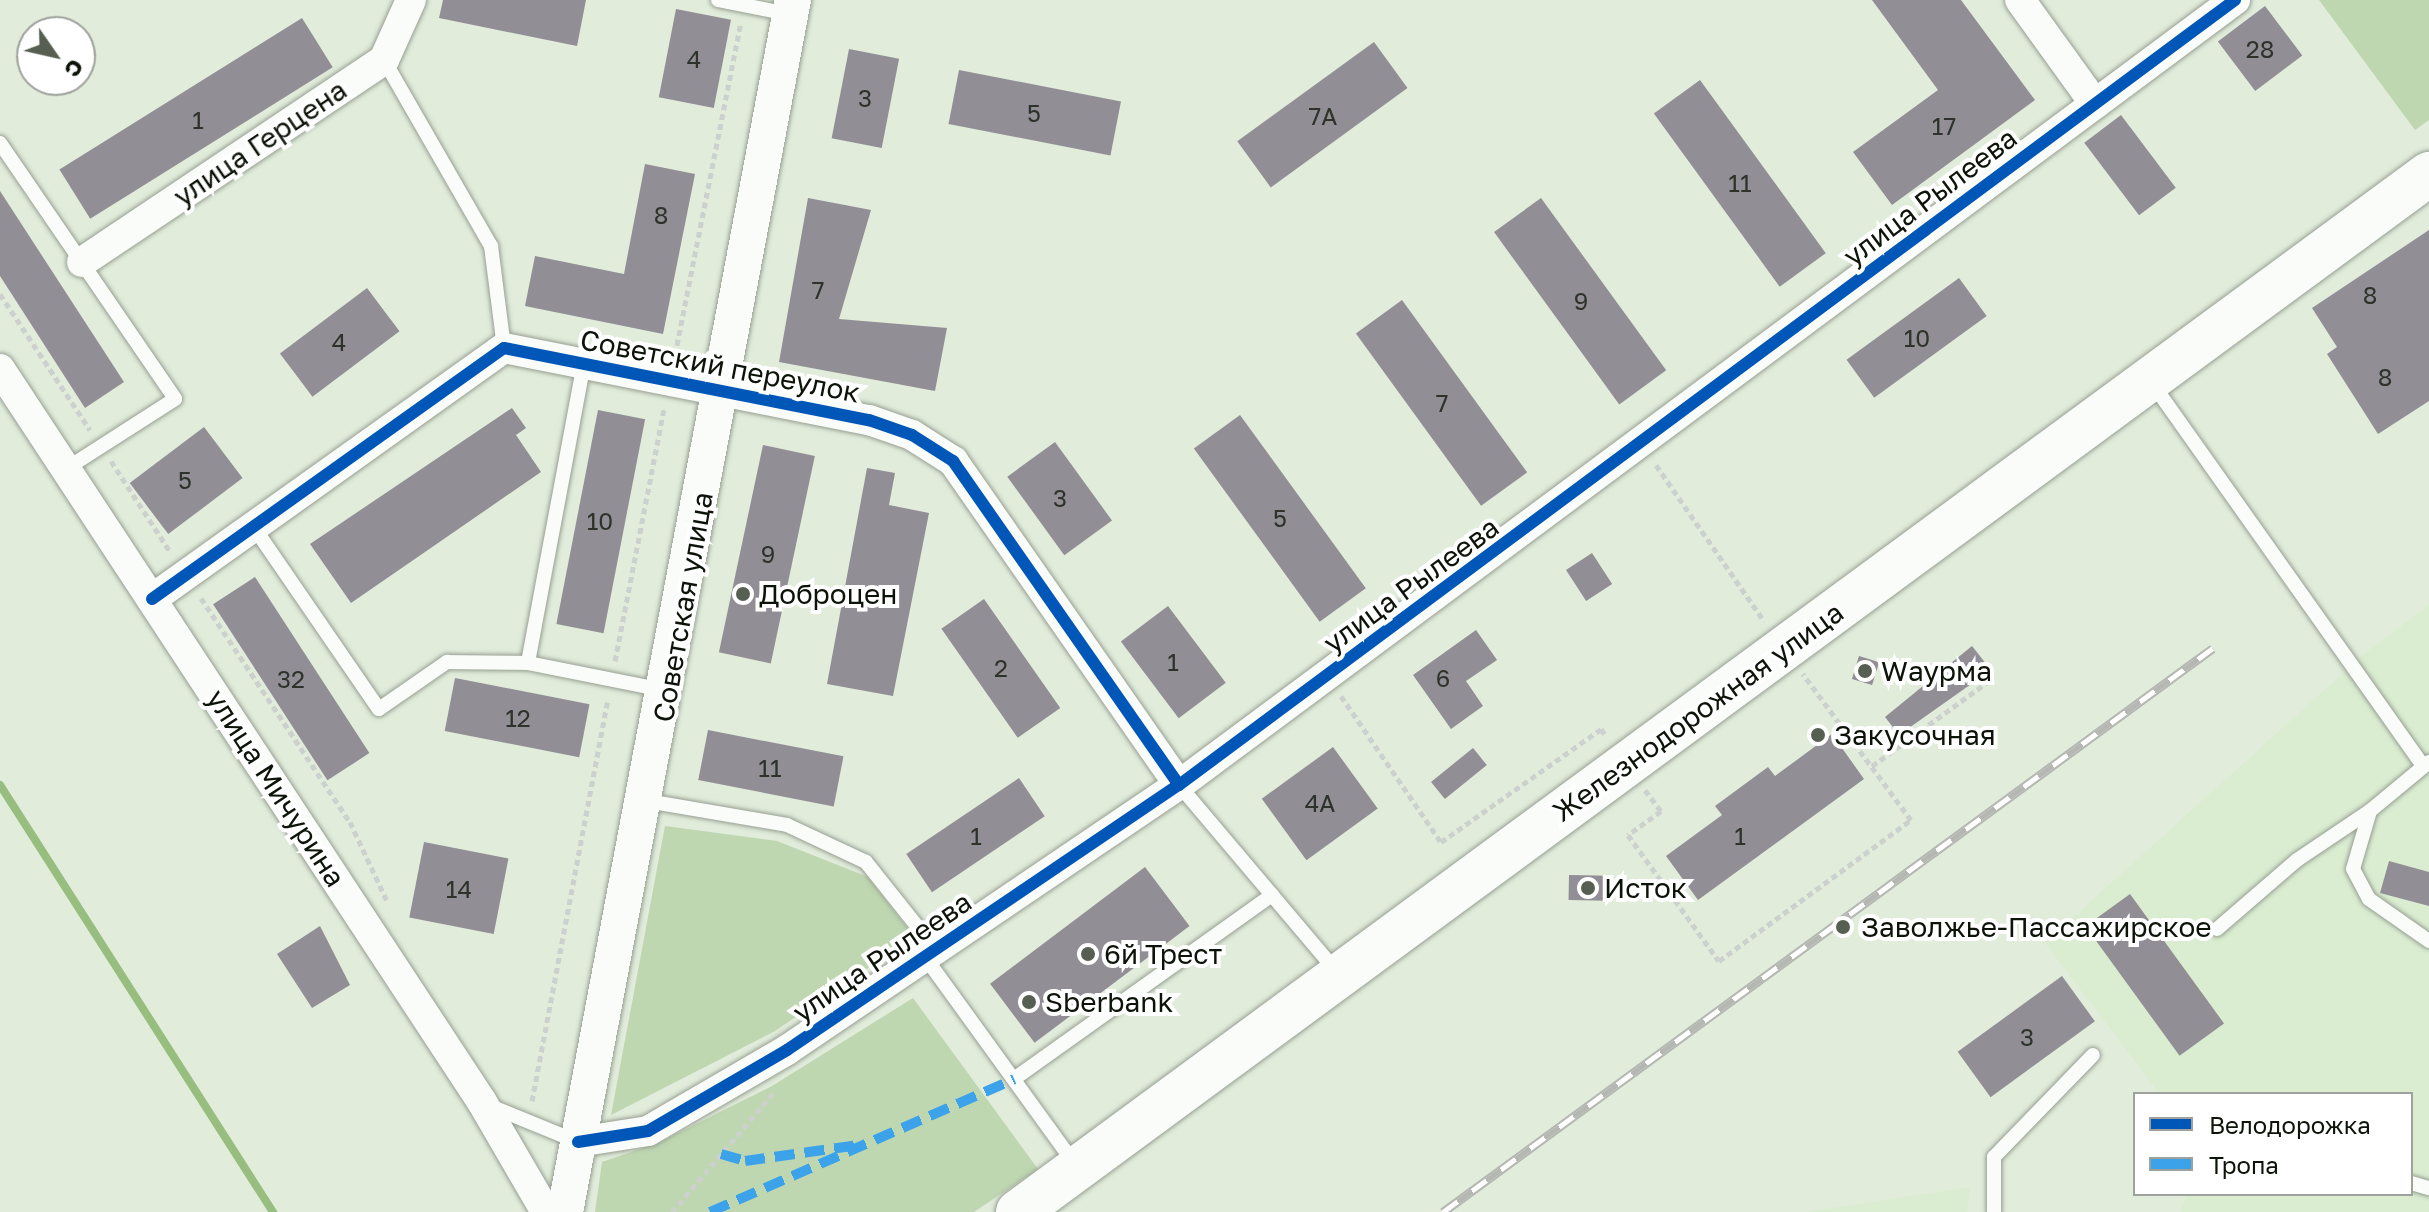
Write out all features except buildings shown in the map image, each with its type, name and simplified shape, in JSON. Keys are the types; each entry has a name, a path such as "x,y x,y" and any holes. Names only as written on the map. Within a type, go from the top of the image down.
{"main road":[{"name":"Железнодорожная улица","path":"1018,1212 2429,174"}],"street":[{"path":"384,60 411,0"},
{"path":"2020,0 2095,104"},
{"name":"улица Рылеева","path":"578,1142 648,1131 930,954 1179,785 2235,0"},
{"name":"Советская улица","path":"565,1212 647,801 792,7"},
{"name":"улица Герцена","path":"82,262 384,60"},
{"path":"152,599 504,348"},
{"name":"Советский переулок","path":"504,348 869,420 912,435 953,461 1179,785"},
{"name":"улица Мичурина","path":"0,369 482,1102 546,1212"}],"lane":[{"path":"718,0 744,5 792,7"},
{"path":"384,60 491,246 504,348"},
{"path":"0,143 175,399 66,469"},
{"path":"528,663 584,363"},
{"path":"2150,380 2425,762 2370,811 2297,860 2217,929"},
{"path":"253,526 379,709 447,662 528,663 667,691"},
{"path":"1179,785 1339,975"},
{"path":"647,801 787,825 866,862 1078,1167"},
{"path":"2370,811 2353,869 2369,899 2429,941"},
{"path":"1014,1079 1272,895"},
{"path":"1994,1212 1994,1157 2093,1055"},
{"path":"482,1102 578,1142"}],"path":[{"path":"528,1122 744,5"},
{"path":"0,294 350,822 390,908"},
{"path":"1872,766 1989,681"},
{"path":"672,1212 781,1084"}],"shaded area":[{"path":"2319,0 2429,0 2429,120 2415,130"},
{"path":"2429,605 2429,1212 2180,1212 2186,1196 2413,1196 2413,1092 2158,1092 2045,943 2363,655"},
{"path":"665,826 777,841 868,877 914,937 775,1031 611,1115"},
{"path":"913,998 1038,1169 974,1212 595,1212 602,1162 660,1142 772,1086"},
{"path":"1970,1187 1967,1212 1806,1212"}],"waterway":[{"path":"0,785 273,1212"}],"railway":[{"path":"1443,1212 2213,648"}],"marked path":[{"path":"710,1212 1014,1079"},
{"path":"721,1154 745,1161 859,1145"}],"cycle path":[{"path":"578,1142 648,1131 787,1050 1179,785 2235,0"},
{"path":"152,599 504,348 869,420 912,435 953,461 1179,785"}],"place":[{"name":"Доброцен","path":"743,594"},
{"name":"Wаурма","path":"1865,671"},
{"name":"Закусочная","path":"1818,735"},
{"name":"Исток","path":"1588,888"},
{"name":"Заволжье-Пассажирское","path":"1843,927"},
{"name":"6й Трест","path":"1088,954"},
{"name":"Sberbank","path":"1029,1002"}]}
